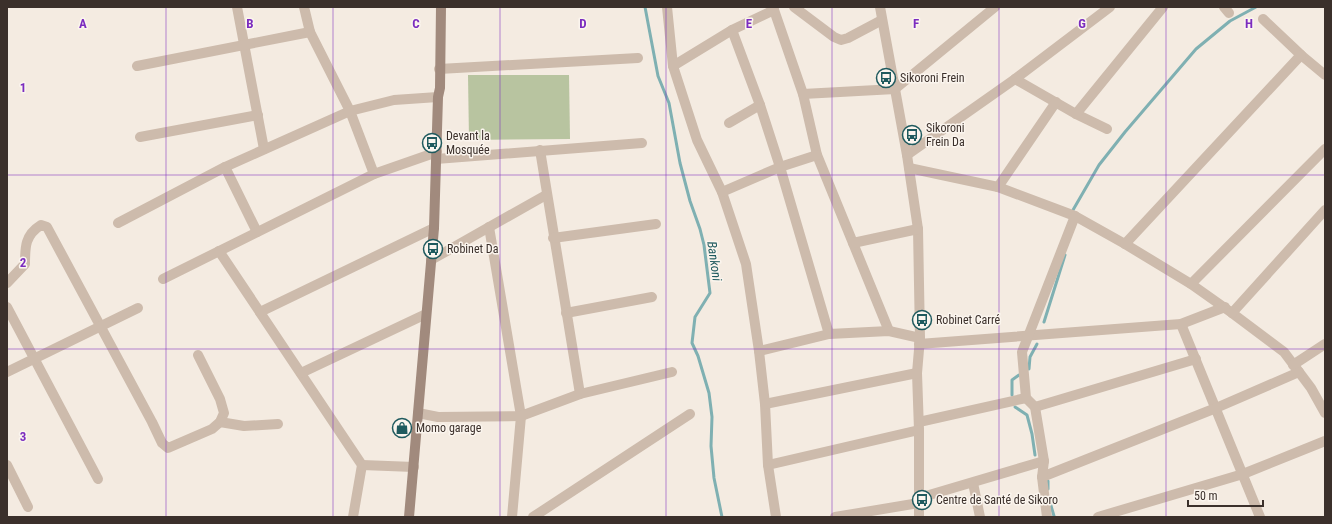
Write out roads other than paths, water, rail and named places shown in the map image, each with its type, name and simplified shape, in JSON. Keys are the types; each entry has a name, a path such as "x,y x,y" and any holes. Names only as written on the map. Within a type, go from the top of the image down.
{"street":[{"path":"237,7 264,149"},
{"path":"304,7 310,32 350,111 374,174"},
{"path":"409,517 434,228 438,97 440,88 439,69 441,7"},
{"path":"667,7 672,66 697,140 722,192 746,264 759,351 765,404 768,465 776,517"},
{"path":"794,7 834,38 841,40 848,38 882,20"},
{"path":"880,7 907,155 918,229 919,341 917,373 919,426 919,517"},
{"path":"803,94 895,89 995,7"},
{"path":"907,155 1015,79 1110,7"},
{"path":"1076,114 1164,7"},
{"path":"672,66 732,30 773,9 803,94 817,155 889,331"},
{"path":"1263,19 1301,55 1325,75"},
{"path":"732,30 760,105 780,167 829,334"},
{"path":"138,66 310,32"},
{"path":"1125,244 1301,55"},
{"path":"439,69 638,58"},
{"path":"1015,79 1076,114 1107,129"},
{"path":"118,223 225,167 350,111 394,100 438,97"},
{"path":"998,188 1056,102"},
{"path":"729,123 760,105"},
{"path":"140,137 258,115"},
{"path":"163,279 374,174 436,155 642,143"},
{"path":"1190,284 1325,148"},
{"path":"540,150 553,238 580,394"},
{"path":"722,192 780,167 817,155"},
{"path":"225,167 257,232"},
{"path":"909,168 998,188 1075,216 1125,244 1229,310 1284,352 1311,388 1325,414"},
{"path":"431,260 546,195"},
{"path":"759,351 829,334 889,331 919,341 1029,336 1182,324 1229,310 1325,210"},
{"path":"1047,517 1042,477 1044,461 1035,407 1026,398 1022,352 1075,216"},
{"path":"553,238 656,224"},
{"path":"7,282 25,264 26,242 35,228 41,225 48,227 162,443 168,448 212,429 220,422 224,413 220,399 198,355"},
{"path":"489,227 520,416 512,517"},
{"path":"260,312 434,228"},
{"path":"853,243 918,229"},
{"path":"219,251 362,465 353,517"},
{"path":"566,313 652,297"},
{"path":"7,307 98,479"},
{"path":"7,372 138,308"},
{"path":"301,373 426,314"},
{"path":"1182,324 1260,517"},
{"path":"1042,477 1216,408 1296,368 1325,344"},
{"path":"1035,407 1196,359"},
{"path":"418,413 438,417 520,416 580,394 672,372"},
{"path":"765,404 917,373"},
{"path":"768,465 1026,398"},
{"path":"533,517 544,514 690,414"},
{"path":"220,422 244,426 278,424"},
{"path":"1098,517 1117,515 1243,474 1325,441"},
{"path":"835,517 919,501 1044,461"},
{"path":"7,464 28,507"},
{"path":"362,465 414,468"},
{"path":"973,483 980,517"}],"waterway":[{"name":"Bankoni","path":"645,7 658,76 669,103 680,163 704,245 710,293 695,317 692,343 698,356 709,393 712,417 711,446 714,478 722,517"},
{"path":"1073,210 1099,165 1125,132 1196,49 1230,21 1256,7"},
{"path":"1044,322 1065,255"},
{"path":"1029,369 1030,357 1037,344"},
{"path":"1012,395 1012,380 1019,375"},
{"path":"1015,407 1027,415 1035,455"},
{"path":"1048,481 1048,489"},
{"path":"1049,499 1054,516"}],"place":[{"name":"Sikoroni Frein","path":"886,78"},
{"name":"Sikoroni Frein Da","path":"912,135"},
{"name":"Devant la Mosquée","path":"432,143"},
{"name":"Robinet Da","path":"433,249"},
{"name":"Robinet Carré","path":"922,320"},
{"name":"Momo garage","path":"402,428"},
{"name":"Centre de Santé de Sikoro","path":"922,500"}]}
